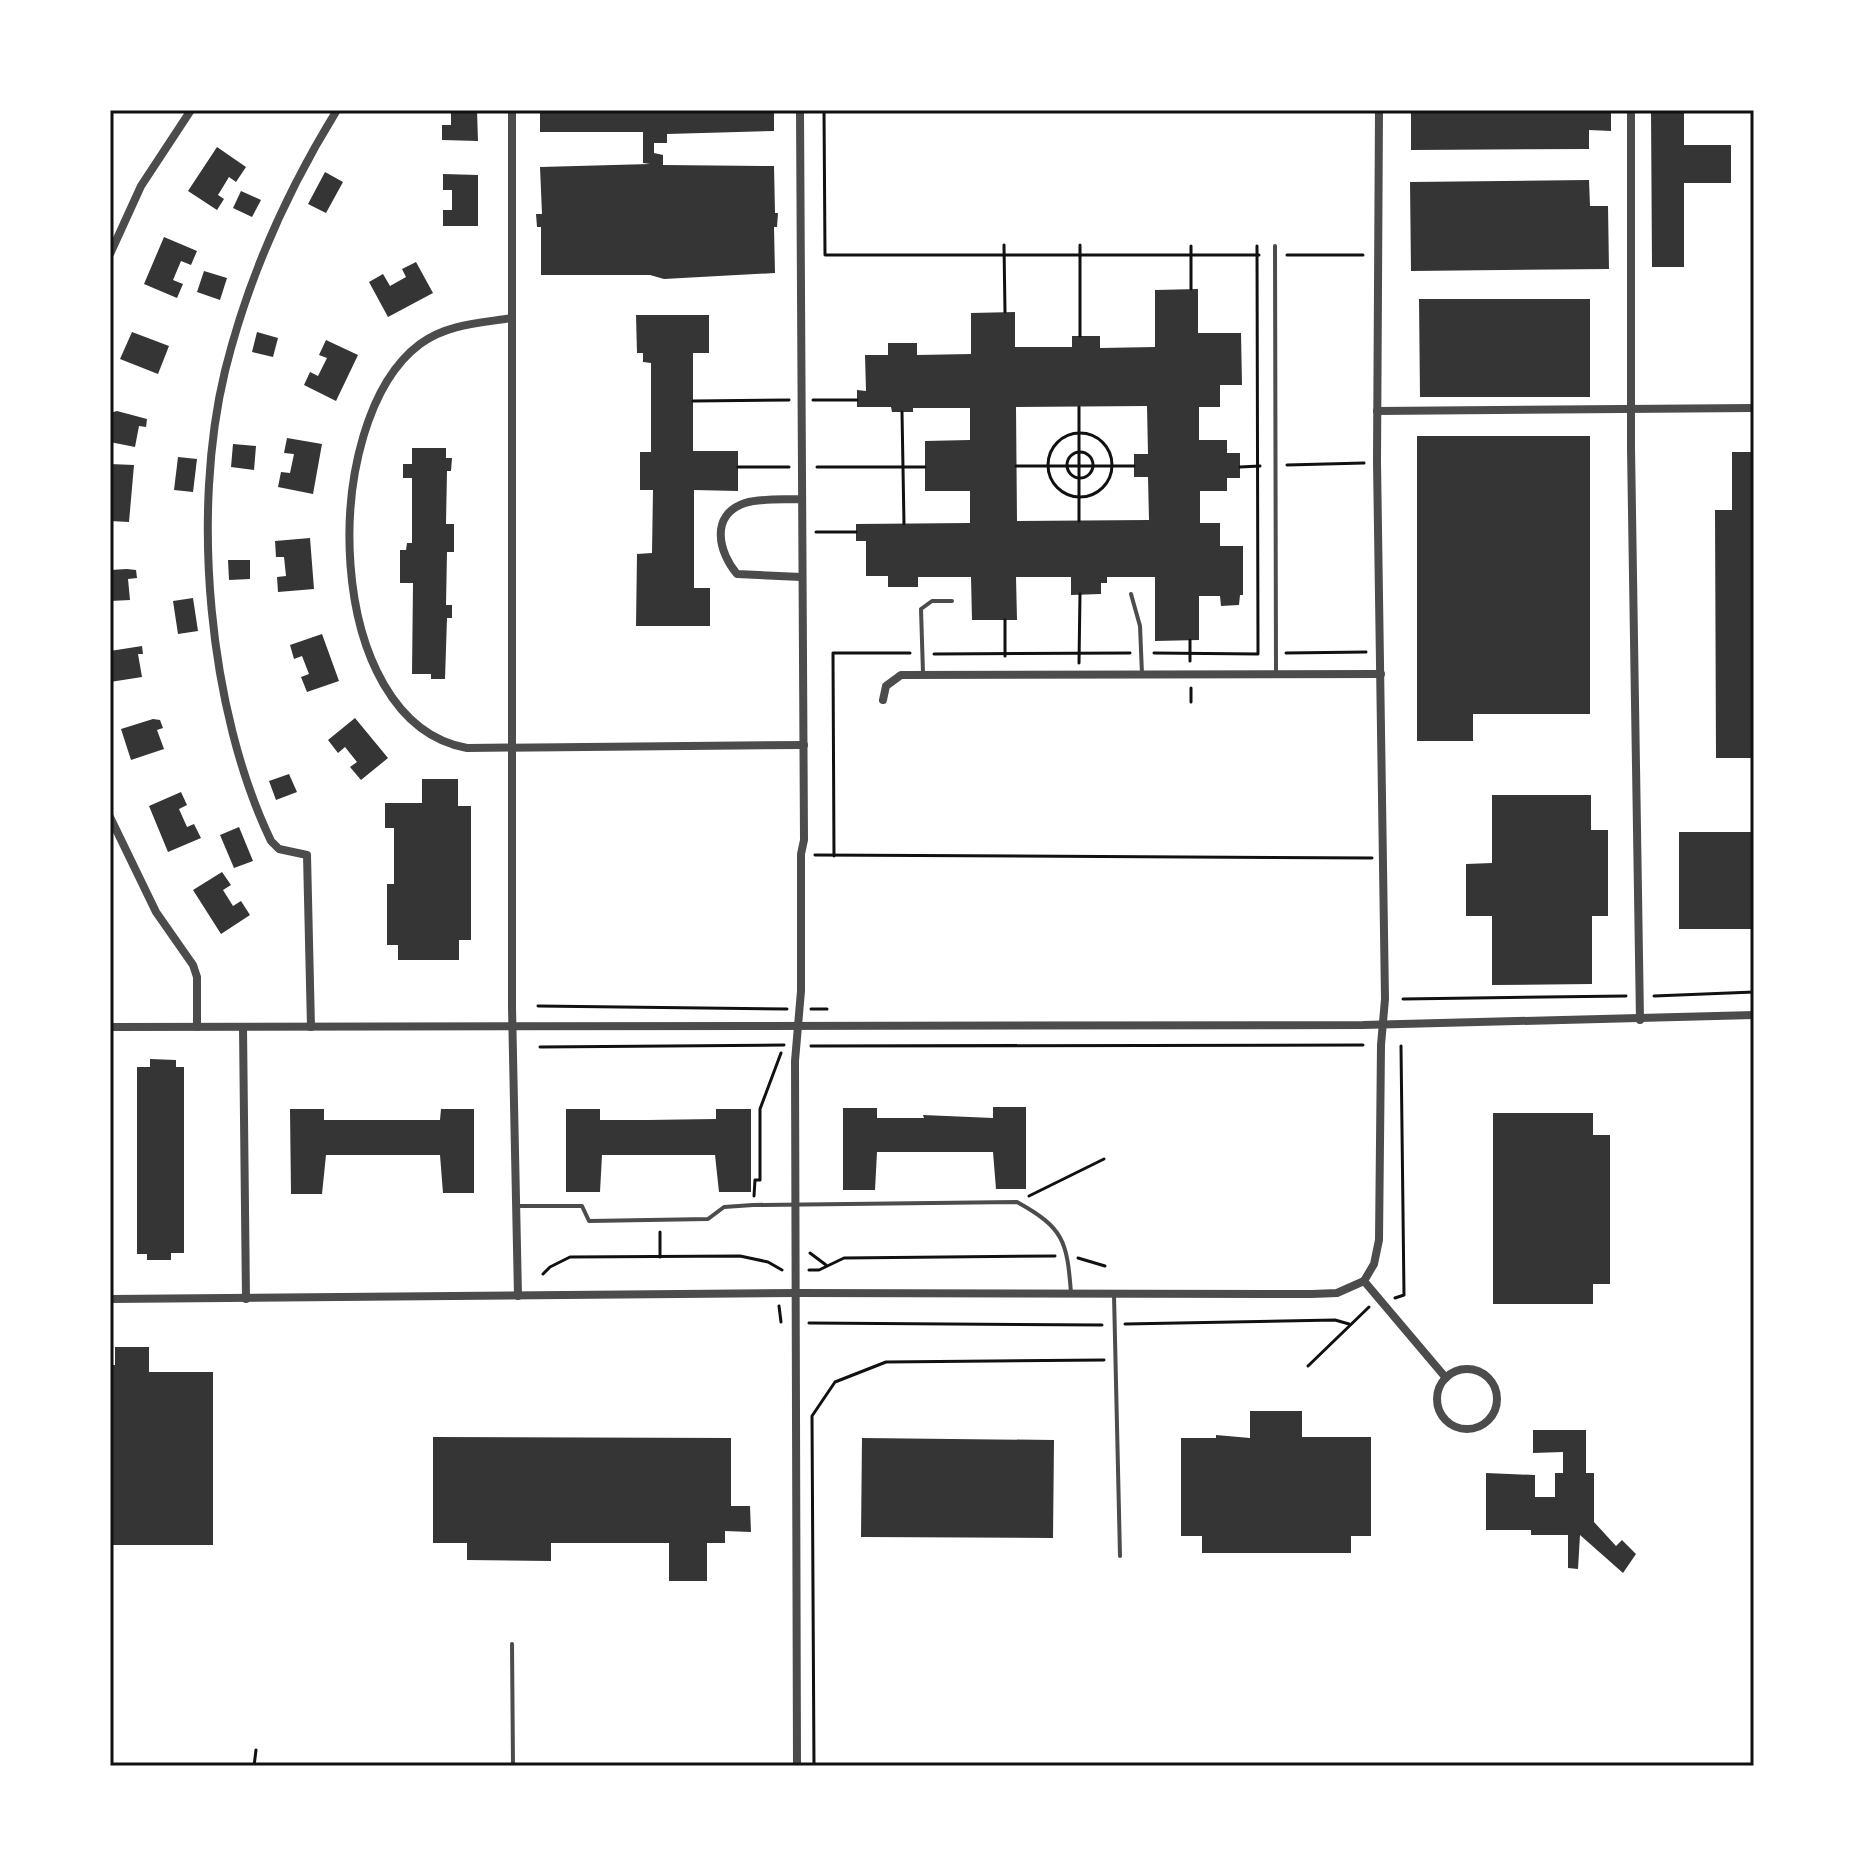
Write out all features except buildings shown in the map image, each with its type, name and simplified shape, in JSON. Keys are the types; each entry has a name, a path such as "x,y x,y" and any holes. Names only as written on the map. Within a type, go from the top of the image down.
{"street":[{"path":"110,254 141,186 191,110"},
{"path":"311,1027 307,855 279,849 271,841 233,734 221,679 209,574 211,465 225,373 252,281 269,236 337,110"},
{"path":"512,110 512,1026 518,1296"},
{"path":"797,1766 796,1045 800,1009 804,745 800,110"},
{"path":"110,1299 795,1293 1312,1294 1337,1293 1364,1281 1374,1264 1379,1240 1383,1023 1384,858 1377,462 1379,110"},
{"path":"1631,110 1631,409 1640,1020"},
{"path":"512,318 443,331 419,345 399,366 377,401 364,437 352,490 349,535 352,581 362,626 379,673 398,706 417,727 450,745 512,749 804,745"},
{"path":"1377,411 1754,408"},
{"path":"801,499 741,504 721,526 720,544 724,560 737,574 801,577"},
{"path":"883,700 886,686 893,678 924,675 1381,674"},
{"path":"110,817 156,912 193,965 197,985 197,1027"},
{"path":"110,1027 1383,1023 1640,1020 1754,1015"},
{"path":"243,1027 246,1299"},
{"path":"1364,1281 1446,1378"},
{"path":"1468,1369 1490,1380 1497,1397 1489,1420 1466,1429 1449,1423 1437,1401 1446,1378 1456,1371 1468,1369"}],"lane":[{"path":"1275,246 1276,674"},
{"path":"1131,594 1140,626 1142,674"},
{"path":"924,675 921,609 932,601 952,601"},
{"path":"516,1206 582,1206 589,1221 708,1219 724,1207 753,1205 1017,1202 1048,1219 1061,1235 1068,1255 1071,1293"},
{"path":"1114,1293 1120,1556"},
{"path":"512,1644 513,1766"}],"path":[{"path":"824,110 825,255 1379,255"},
{"path":"1004,245 1005,312"},
{"path":"1080,245 1080,336"},
{"path":"1191,246 1191,289"},
{"path":"1257,246 1258,654"},
{"path":"693,401 857,400"},
{"path":"1079,407 1079,521"},
{"path":"902,412 904,524"},
{"path":"1079,433 1096,438 1106,446 1112,466 1104,487 1079,497 1059,490 1048,466 1055,446 1068,436 1079,433"},
{"path":"1080,452 1090,456 1093,466 1089,474 1080,478 1071,474 1067,466 1070,457 1080,452"},
{"path":"1240,467 1377,462"},
{"path":"1016,466 1134,466"},
{"path":"738,467 925,467"},
{"path":"801,532 856,532"},
{"path":"1079,674 1080,594"},
{"path":"1005,620 1005,675"},
{"path":"834,856 833,653 1381,652"},
{"path":"801,854 1384,858"},
{"path":"1403,999 1754,992"},
{"path":"538,1006 827,1009"},
{"path":"753,1205 755,1180 760,1180 760,1109 785,1045"},
{"path":"540,1047 1363,1045"},
{"path":"1308,1366 1327,1351 1364,1309 1404,1295 1401,1046"},
{"path":"1017,1202 1104,1159"},
{"path":"660,1220 660,1257"},
{"path":"543,1274 570,1257 740,1256 768,1262 778,1270 796,1271 819,1270 844,1258 1068,1255 1105,1266"},
{"path":"795,1323 1113,1325 1335,1320 1349,1324"},
{"path":"814,1766 812,1416 835,1382 886,1362 1105,1360 1115,1365"},
{"path":"254,1766 256,1750"}]}
